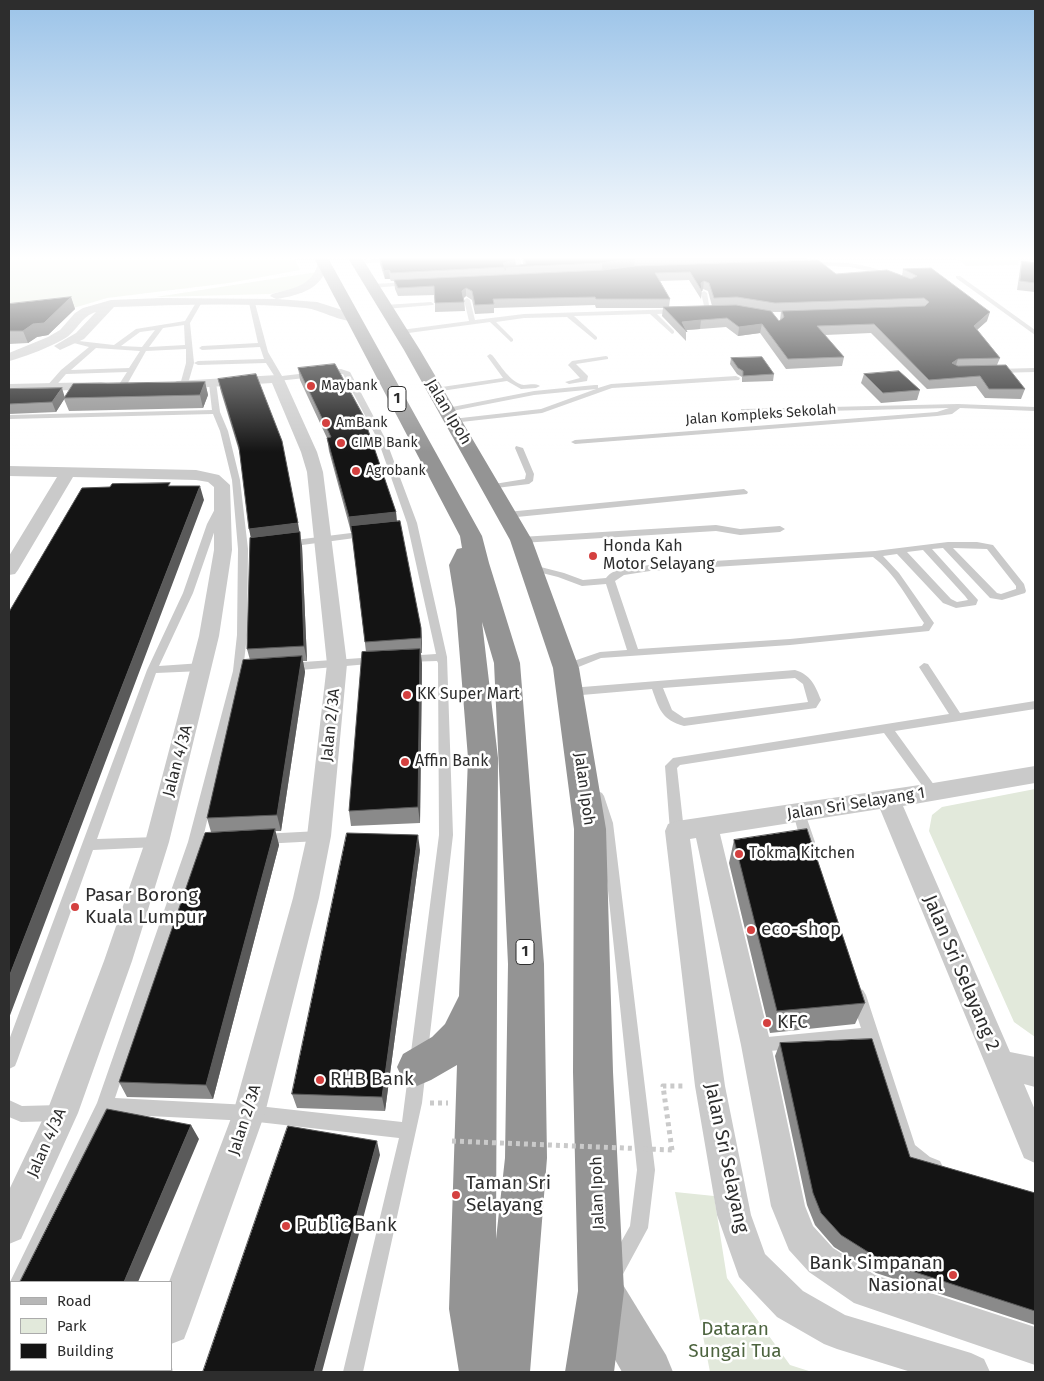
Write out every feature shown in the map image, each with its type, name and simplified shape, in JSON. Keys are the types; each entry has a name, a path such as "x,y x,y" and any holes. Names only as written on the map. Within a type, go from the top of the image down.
{"highway":[{"name":"1","path":"356,322 471,536 477,563 507,663 526,964 526,1158 506,1372"},
{"name":"Jalan Ipoh","path":"395,322 507,515 525,553 570,695 590,830 593,1072 601,1291 590,1372"},
{"path":"471,536 461,566 468,609 483,758 474,1169 473,1309 484,1372"},
{"path":"417,1066 447,1050 461,1036 469,1020 478,992"}],"main road":[{"path":"601,1291 649,1372"}],"street":[{"path":"9,357 52,340 64,333 73,322"},
{"path":"9,365 72,341 93,322"},
{"path":"166,385 213,384 275,373"},
{"name":"Jalan 2/3A","path":"172,1323 249,1114 306,898 319,836 337,664 315,472 309,452 275,373"},
{"path":"9,388 50,387 77,389 140,386"},
{"name":"Jalan 4/3A","path":"9,471 196,475 214,478 222,485 223,500 223,550 209,636 156,842 118,961 62,1113 9,1227"},
{"path":"9,570 68,472"},
{"name":"Jalan Sri Selayang 1","path":"692,829 933,792 1035,774"},
{"name":"Jalan Sri Selayang 2","path":"888,799 1035,1147"},
{"path":"692,829 756,1045 788,1206 801,1238 822,1260 848,1280 867,1290 1035,1346"},
{"name":"Jalan Sri Selayang","path":"692,829 710,1086 734,1215 751,1265 790,1304 837,1331 971,1372"},
{"path":"999,1064 1035,1072"}],"lane":[{"path":"256,322 261,345 275,373"},
{"path":"401,332 469,322"},
{"path":"493,322 511,340"},
{"path":"578,322 595,338"},
{"path":"662,322 672,332"},
{"path":"1020,322 1035,333"},
{"path":"114,348 138,330 187,323 190,362 184,385"},
{"path":"122,386 144,349 161,326"},
{"path":"72,341 114,348 189,347"},
{"path":"202,348 261,345"},
{"path":"50,387 94,346"},
{"path":"9,352 24,352"},
{"path":"490,356 508,379 521,388 584,379 584,376 572,364 606,358"},
{"path":"198,364 275,373 346,372 382,440 410,530 442,656 446,835 409,1131 353,1372"},
{"path":"64,372 131,370"},
{"path":"991,371 1035,370"},
{"path":"449,416 534,393 736,378"},
{"path":"434,390 508,379"},
{"path":"19,1281 104,1106 200,842 243,671 242,635 247,549 236,480 224,431 216,412 213,384"},
{"path":"449,416 542,411 611,386"},
{"path":"744,411 958,406 1035,409"},
{"name":"Jalan Kompleks Sekolah","path":"575,442 949,412 958,406"},
{"path":"59,416 65,408"},
{"path":"9,418 216,412"},
{"path":"491,487 529,481 530,474 519,448"},
{"path":"507,515 744,492"},
{"path":"9,1061 152,670 188,593 212,524 223,500"},
{"path":"525,553 716,528 740,532 780,528"},
{"path":"278,545 378,533"},
{"path":"634,654 610,581 612,576 622,572 650,568 875,554 946,546 977,544 990,547 1021,586 1021,591 1002,597 994,596 946,546"},
{"path":"900,551 947,601 956,605 972,603 974,600 969,594 927,549"},
{"path":"525,553 561,575 582,582 610,581"},
{"path":"570,695 600,655 634,654 925,629 929,626 929,623 889,568 875,554"},
{"path":"278,668 442,656"},
{"path":"152,670 202,667"},
{"path":"924,667 957,717"},
{"path":"570,695 656,684 795,674 803,675 816,700 812,705 684,722 675,721 669,717 656,684"},
{"path":"692,829 671,766 677,761 1035,704"},
{"path":"888,728 933,792"},
{"path":"799,813 814,859"},
{"path":"252,839 319,836"},
{"path":"87,845 156,842"},
{"path":"852,979 908,1150 926,1165 953,1173"},
{"path":"756,1045 870,1035"},
{"path":"104,1106 249,1114 409,1131"},
{"path":"9,1108 21,1114 62,1113"}],"path":[{"path":"452,1141 672,1150 663,1086"}],"green space":[{"path":"1035,789 1035,1037 1014,1022 929,831 932,815 942,807"},
{"name":"Dataran Sungai Tua","path":"675,1192 714,1196 727,1278 790,1365 812,1372 710,1372"}],"building":[{"path":"9,322 45,322 33,324 23,331 9,331"},
{"path":"678,322 682,322 687,332"},
{"path":"733,322 978,322 974,326 1000,358 958,359 952,363 958,366 1006,365 1025,389 989,389 980,376 929,380 874,324 817,326 844,357 788,359 762,324 739,327"},
{"path":"762,357 774,374 743,376 743,371 738,368 731,358"},
{"path":"335,364 369,426 367,427 396,512 349,517 327,438 331,437 298,368"},
{"path":"899,371 920,390 883,393 864,374"},
{"path":"256,374 282,441 298,523 249,529 239,447 218,379"},
{"path":"205,382 200,395 64,398 73,384"},
{"path":"62,388 52,402 9,404 9,389"},
{"path":"170,483 168,486 200,486 9,977 9,612 82,488 110,487 112,484"},
{"path":"400,521 421,628 421,638 365,642 351,526"},
{"path":"300,532 304,646 247,649 250,538"},
{"path":"420,649 418,807 349,811 362,652"},
{"path":"302,656 277,815 207,818 243,660"},
{"path":"275,829 206,1085 119,1082 205,833"},
{"path":"807,829 865,1003 777,1011 734,840"},
{"path":"347,833 418,835 382,1097 292,1094"},
{"path":"872,1039 910,1157 1035,1193 1035,1311 884,1262 841,1235 821,1213 813,1193 780,1043"},
{"path":"107,1109 191,1125 124,1281 21,1281"},
{"path":"288,1126 377,1141 314,1372 203,1372"},
{"path":"10,1302 10,1371 85,1372 9,1372"}],"place":[{"name":"Maybank","path":"311,386"},
{"name":"AmBank","path":"326,423"},
{"name":"CIMB Bank","path":"341,443"},
{"name":"Agrobank","path":"356,471"},
{"name":"Honda Kah Motor Selayang","path":"593,556"},
{"name":"KK Super Mart","path":"407,695"},
{"name":"Affin Bank","path":"405,762"},
{"name":"Tokma Kitchen","path":"739,854"},
{"name":"Pasar Borong Kuala Lumpur","path":"75,907"},
{"name":"eco-shop","path":"751,930"},
{"name":"KFC","path":"767,1023"},
{"name":"RHB Bank","path":"320,1080"},
{"name":"Taman Sri Selayang","path":"456,1195"},
{"name":"Public Bank","path":"286,1226"},
{"name":"Bank Simpanan Nasional","path":"953,1275"}]}
